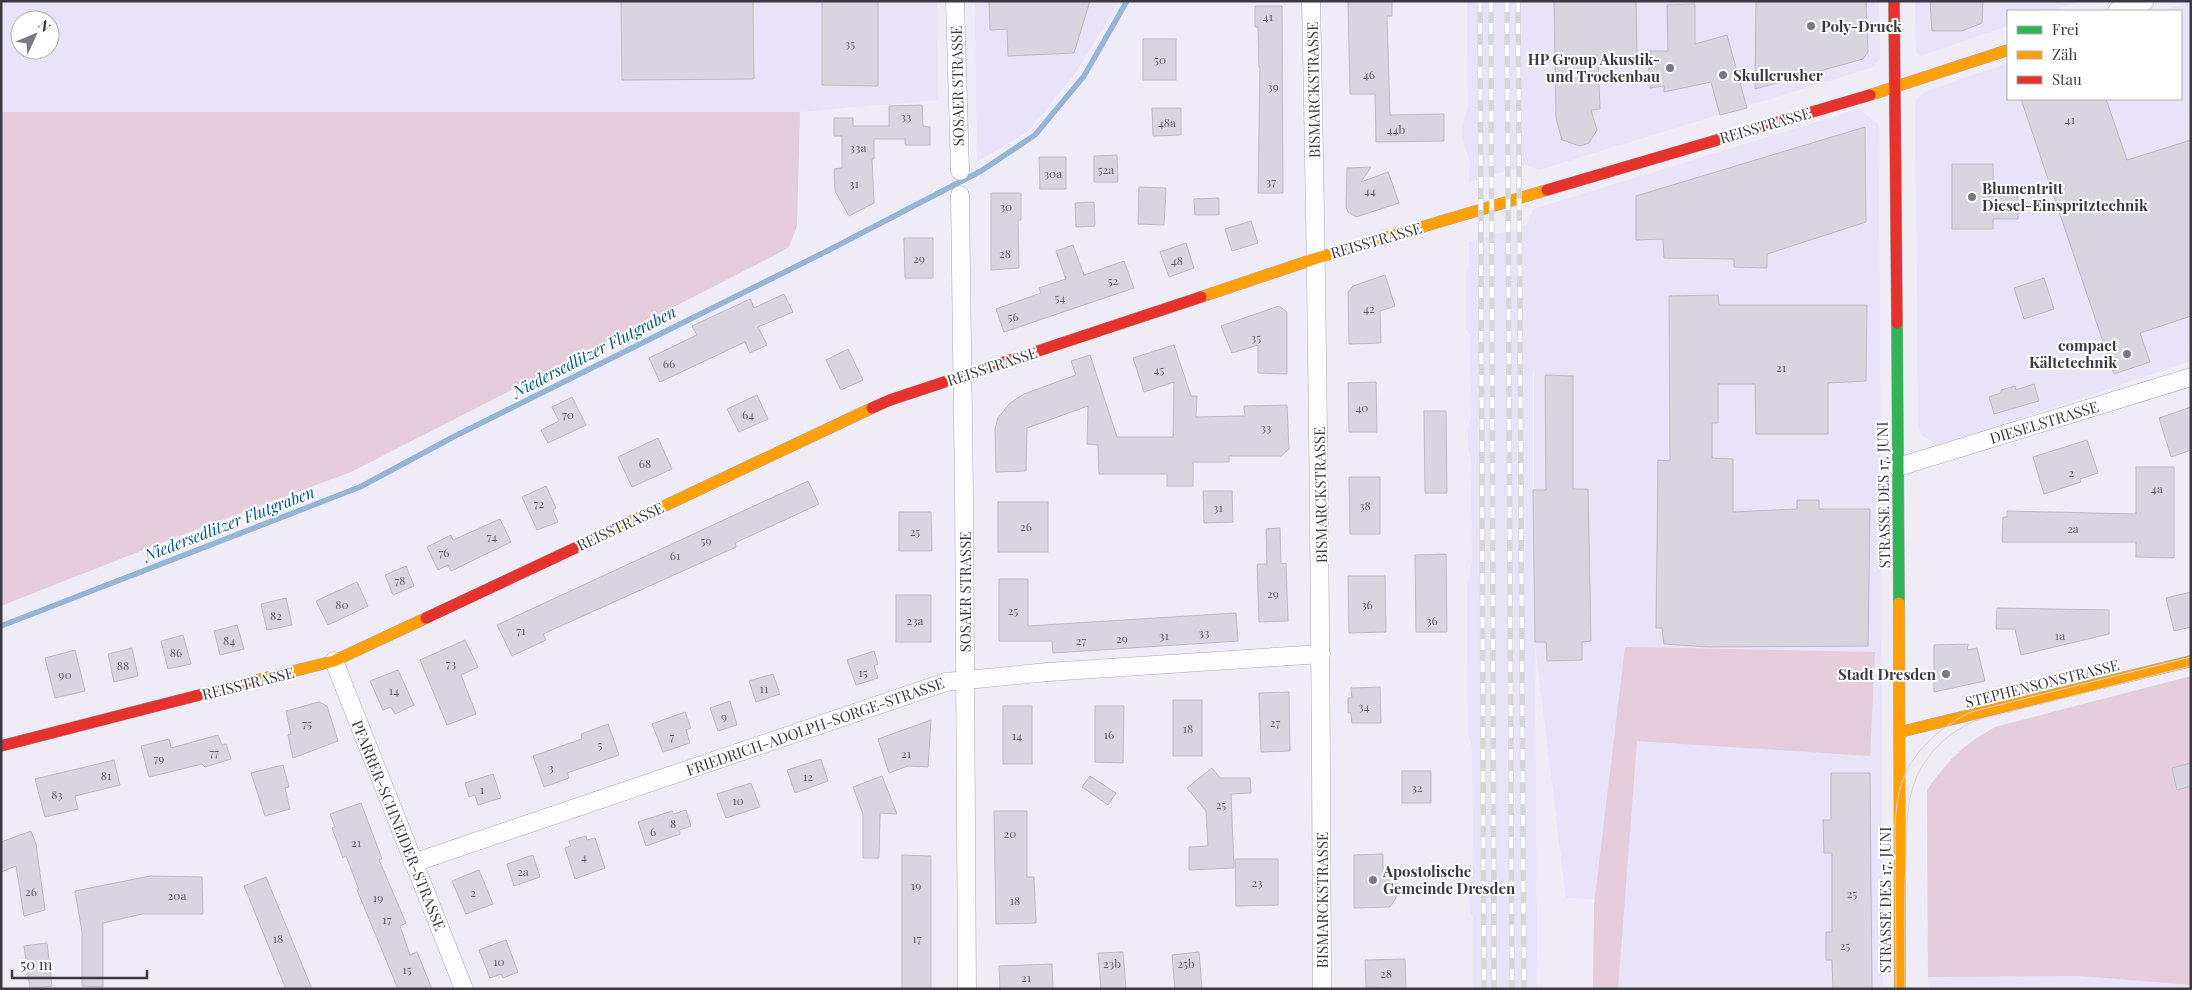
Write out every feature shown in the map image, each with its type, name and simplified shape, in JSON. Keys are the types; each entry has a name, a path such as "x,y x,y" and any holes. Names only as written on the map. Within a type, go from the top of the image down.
{"street":[{"name":"SOSAER STRASSE","path":"955,1 960,172"},
{"name":"BISMARCKSTRASSE","path":"1311,1 1317,258 1322,989"},
{"name":"STRASSE DES 17. JUNI","path":"1894,1 1900,732 1900,989"},
{"path":"2120,10 2146,1"},
{"name":"REISSTRASSE","path":"1,746 334,661 890,400 962,375 1092,334 1317,258 1894,88 2007,50"},
{"name":"SOSAER STRASSE","path":"960,195 966,679 967,989"},
{"name":"DIESELSTRASSE","path":"1898,467 2191,377"},
{"name":"FRIEDRICH-ADOLPH-SORGE-STRASSE","path":"413,863 946,682 966,679 1321,654"},
{"name":"PFARRER-SCHNEIDER-STRASSE","path":"334,661 464,989"},
{"name":"STEPHENSONSTRASSE","path":"1900,732 2191,661"}],"shaded area":[{"path":"1,1 937,1 938,100 800,112 1,112"},
{"path":"975,1 1120,1 1077,71 1029,131 977,162"},
{"path":"1467,1 1879,1 1880,59 1871,68 1539,170 1526,165 1469,182 1470,163 1462,137 1462,125 1468,108"},
{"path":"1915,1 2080,1 2054,10 2007,10 2007,26 1920,56 1916,52"},
{"path":"2191,1 2191,361 1940,446 1921,435 1918,427 1915,101 1924,92 2007,63 2007,100 2182,100 2182,10 2164,10"},
{"path":"1859,109 1879,125 1883,989 1602,989 1602,900 1566,898 1535,645 1537,989 1473,989 1473,918 1470,913 1469,881 1473,874 1472,748 1468,733 1467,587 1472,562 1471,460 1468,447 1468,428 1471,418 1470,336 1466,328 1466,273 1469,264 1469,242 1527,225 1533,209","holes":["1534,370 1534,554 1533,490"]},
{"path":"1,112 800,112 797,226 789,247 775,255 351,472 166,541 1,606"},
{"path":"1625,647 1875,652 1870,756 1637,741 1618,989 1593,989 1594,905"},
{"path":"2191,676 2191,985 2080,976 1928,977 1927,790 1942,770 1965,746 1995,727"},
{"path":"2080,976 2191,985 2191,989 1929,989 1928,977"}],"building":[{"path":"621,1 753,1 754,79 622,80"},
{"path":"822,1 878,1 878,86 822,85"},
{"path":"989,1 1090,1 1074,53 1008,56 1007,29 990,30"},
{"path":"1348,1 1392,1 1392,16 1387,16 1390,115 1444,114 1444,141 1376,142 1375,94 1350,94"},
{"path":"1554,1 1636,1 1637,58 1598,58 1600,109 1591,110 1597,130 1589,143 1580,146 1562,140 1556,118"},
{"name":"Poly-Druck","path":"1756,1 1866,1 1868,52 1863,59 1755,89"},
{"path":"1930,1 1983,1 1982,23 1962,31 1932,31"},
{"path":"1695,4 1695,44 1727,35 1747,108 1720,115 1711,82 1664,92 1664,86 1650,88 1648,51 1668,51 1667,5"},
{"path":"1255,6 1282,6 1283,193 1258,193 1260,67 1258,27 1255,27"},
{"path":"1143,39 1176,39 1176,80 1143,80"},
{"path":"2021,100 2106,100 2127,160 2191,140 2191,316 2140,333 2150,362 2114,374"},
{"path":"922,105 923,126 930,127 930,145 905,145 905,139 874,139 874,159 872,159 874,203 849,216 835,191 834,169 842,168 842,136 834,136 834,118 853,118 853,126 889,126 889,106"},
{"path":"1152,108 1181,108 1181,135 1153,136"},
{"path":"1865,127 1866,222 1767,254 1767,268 1734,267 1734,259 1664,258 1663,239 1636,240 1636,196"},
{"path":"1117,155 1118,182 1094,182 1094,156"},
{"path":"1039,157 1066,157 1066,189 1040,189"},
{"name":"Blumentritt Diesel-Einspritztechnik","path":"1952,164 1993,164 1993,192 2018,192 2018,219 1993,219 1993,229 1952,229"},
{"path":"1371,167 1361,182 1388,172 1399,203 1356,217 1348,212 1346,207 1347,168"},
{"path":"1139,187 1166,188 1164,225 1138,224"},
{"path":"991,193 1021,193 1021,220 1018,220 1019,268 991,270"},
{"path":"1219,198 1219,215 1195,215 1194,199"},
{"path":"1094,202 1095,226 1076,227 1075,203"},
{"path":"1251,221 1258,243 1232,251 1225,229"},
{"path":"904,238 933,238 933,278 905,278"},
{"path":"1186,243 1194,268 1169,277 1160,252"},
{"path":"1073,245 1084,275 1124,261 1134,288 1004,332 996,309 1041,293 1039,288 1066,279 1056,251"},
{"path":"1385,275 1395,306 1380,311 1381,343 1349,344 1348,292 1353,286"},
{"path":"2044,278 2054,309 2024,319 2014,288"},
{"path":"784,294 793,312 758,327 767,345 750,353 745,342 660,382 649,358 697,335 692,326 750,299 754,308"},
{"path":"1718,295 1719,305 1867,305 1866,381 1828,383 1828,434 1756,434 1755,384 1718,384 1718,423 1712,423 1712,458 1733,459 1733,512 1797,509 1797,500 1819,500 1819,509 1870,509 1868,646 1708,647 1664,644 1662,628 1656,628 1658,460 1670,461 1669,296"},
{"path":"1279,306 1287,312 1287,374 1258,373 1258,345 1232,353 1221,326"},
{"path":"1174,345 1191,396 1197,396 1196,417 1245,416 1244,406 1287,405 1289,449 1281,456 1229,456 1229,462 1193,462 1193,486 1167,486 1167,474 1099,474 1098,445 1087,444 1088,406 1027,428 1026,471 996,472 995,429 998,418 1010,403 1024,394 1076,375 1071,361 1090,355 1117,437 1173,437 1174,382 1144,392 1133,358"},
{"path":"848,349 863,380 841,390 826,360"},
{"path":"1545,375 1573,376 1573,489 1588,489 1591,641 1582,642 1582,660 1547,661 1546,642 1535,642 1533,490 1546,490"},
{"path":"1376,382 1377,432 1349,432 1348,383"},
{"path":"2034,384 2039,401 1994,414 1989,397 2001,393 2001,390 2015,386 2016,390"},
{"path":"757,395 768,419 739,432 727,409"},
{"path":"572,397 586,425 548,443 541,430 559,421 552,407"},
{"path":"2191,407 2191,450 2171,457 2159,418"},
{"path":"1424,411 1446,411 1447,493 1425,493"},
{"path":"658,438 672,469 632,487 618,457"},
{"path":"2087,440 2098,473 2080,479 2081,482 2044,494 2033,457"},
{"path":"2136,467 2174,467 2174,558 2136,557 2136,542 2002,542 2003,517 2007,517 2007,511 2136,514"},
{"path":"1349,477 1380,477 1380,534 1350,534"},
{"path":"808,481 819,504 735,543 736,547 543,634 546,640 512,656 497,625"},
{"path":"546,486 556,508 553,510 558,522 537,530 522,497"},
{"path":"1203,491 1232,491 1233,522 1204,523"},
{"path":"998,502 1048,502 1048,552 998,552"},
{"path":"899,512 931,512 932,551 899,551"},
{"path":"500,519 511,542 451,571 448,565 438,570 427,547 451,535 453,540"},
{"path":"1280,528 1281,564 1286,563 1288,621 1259,622 1257,564 1267,564 1266,529"},
{"path":"1446,554 1447,632 1416,632 1415,555"},
{"path":"406,566 414,586 393,595 385,575"},
{"path":"1348,576 1385,576 1386,632 1349,633"},
{"path":"999,579 1028,579 1028,626 1236,613 1238,641 1053,653 1052,641 999,641"},
{"path":"357,582 368,606 328,625 316,601"},
{"path":"2191,592 2191,627 2174,631 2166,598"},
{"path":"896,595 931,595 931,642 896,642"},
{"path":"286,598 292,625 267,630 261,604"},
{"path":"1997,608 2109,610 2109,634 2021,655 2015,629 1996,629"},
{"path":"237,625 244,649 220,655 214,631"},
{"path":"183,635 191,664 168,669 161,641"},
{"path":"465,640 478,667 461,675 476,714 447,725 420,660"},
{"path":"1968,644 1967,650 1977,648 1985,681 1934,692 1934,645"},
{"path":"132,648 138,676 114,682 108,654"},
{"path":"75,650 85,691 55,698 45,658"},
{"path":"874,651 878,664 874,666 878,678 856,685 847,660"},
{"path":"398,670 414,705 395,714 391,707 383,710 370,681"},
{"path":"773,674 780,694 756,702 749,681"},
{"path":"1380,687 1381,723 1352,723 1351,713 1348,713 1348,698 1352,698 1351,688"},
{"path":"1289,692 1290,751 1261,752 1259,693"},
{"path":"1173,700 1202,700 1202,756 1173,756"},
{"path":"730,701 737,725 718,731 710,708"},
{"path":"319,702 327,706 338,741 293,758 288,735 291,734 286,711"},
{"path":"1003,706 1032,706 1032,764 1003,764"},
{"path":"1095,706 1124,706 1123,763 1095,762"},
{"path":"685,712 691,728 686,730 690,743 663,752 652,724"},
{"path":"931,720 928,767 908,766 889,773 878,739"},
{"path":"608,724 619,755 567,773 569,778 544,787 533,756 582,739 581,734"},
{"path":"218,735 222,745 226,744 231,759 205,767 202,764 149,777 141,746 169,739 171,748"},
{"path":"821,759 828,781 795,793 787,770"},
{"path":"114,760 120,785 75,796 78,809 45,817 35,779"},
{"path":"2191,763 2191,786 2177,790 2172,768"},
{"path":"283,765 289,787 285,788 290,809 265,816 251,773"},
{"path":"1212,768 1220,778 1250,778 1251,793 1231,794 1234,868 1189,870 1189,847 1208,846 1206,811 1187,788"},
{"path":"1402,771 1431,771 1431,803 1402,803"},
{"path":"1831,773 1870,773 1872,989 1833,989 1832,960 1826,960 1826,932 1832,932 1832,853 1824,853 1823,820 1831,820"},
{"path":"493,774 501,798 478,805 475,795 469,797 465,783"},
{"path":"882,776 897,814 880,813 879,858 863,858 863,814 853,787"},
{"path":"1090,776 1116,793 1108,805 1082,787"},
{"path":"751,783 760,807 726,818 717,794"},
{"path":"361,803 382,859 379,860 406,923 400,926 410,955 417,952 432,989 398,989 357,890 359,890 346,856 343,858 332,828 335,827 330,814"},
{"path":"686,810 691,826 679,830 680,834 646,846 638,822 672,811 674,814"},
{"path":"994,811 1027,811 1027,877 1034,877 1036,923 996,924"},
{"path":"31,831 36,844 45,910 24,916 16,866 1,872 1,842"},
{"path":"586,836 587,840 595,838 605,868 575,879 565,848 571,846 569,841"},
{"name":"Apostolische Gemeinde Dresden","path":"1383,854 1383,867 1396,884 1396,898 1390,907 1354,908 1354,855"},
{"path":"533,855 540,877 514,886 507,864"},
{"path":"902,855 931,856 931,989 902,989"},
{"path":"1235,859 1278,859 1278,905 1236,906"},
{"path":"479,870 493,904 466,914 452,881"},
{"path":"150,876 202,877 203,914 142,914 103,923 103,987 82,986 82,932 75,891"},
{"path":"266,877 312,989 286,989 244,886"},
{"path":"506,940 518,972 503,978 501,974 490,978 479,950"},
{"path":"47,943 52,986 30,989 24,946"},
{"path":"1123,952 1126,989 1101,989 1098,953"},
{"path":"1199,952 1202,989 1175,989 1172,955"},
{"path":"1405,959 1406,989 1366,987 1365,960"},
{"path":"1052,964 1053,989 1000,989 999,966"}],"waterway":[{"name":"Niedersedlitzer Flutgraben","path":"1,626 360,487 457,435 829,250 981,171 1035,135 1084,76 1127,1"}],"tram line":[{"path":"1896,989 1895,824 1901,786 1905,774 1919,752 1938,733 1971,712 2191,657"},
{"path":"1905,989 1905,888 1908,814 1913,785 1922,767 1934,750 1949,736 1974,721 2191,666"}],"railway":[{"path":"1480,1 1484,989"},
{"path":"1491,1 1494,989"},
{"path":"1507,1 1512,989"},
{"path":"1518,1 1524,989"}],"traffic: fast":[{"path":"1897,323 1899,603"}],"traffic: slow":[{"path":"1870,95 2007,50"},
{"path":"1201,297 1317,258 1547,190"},
{"path":"607,533 872,408"},
{"path":"1899,603 1900,989"},
{"path":"246,683 334,661 426,618"},
{"path":"1900,732 2191,661"}],"traffic: jam":[{"path":"1894,1 1897,323"},
{"path":"1547,190 1870,95"},
{"path":"872,408 890,400 1201,297"},
{"path":"426,618 607,533"},
{"path":"1,746 246,683"}],"place":[{"name":"Poly-Druck","path":"1811,26"},
{"name":"HP Group Akustik- und Trockenbau","path":"1670,68"},
{"name":"Skullcrusher","path":"1723,75"},
{"name":"Blumentritt Diesel-Einspritztechnik","path":"1972,197"},
{"name":"compact Kältetechnik","path":"2127,354"},
{"name":"Stadt Dresden","path":"1946,674"},
{"name":"Apostolische Gemeinde Dresden","path":"1373,880"}]}
